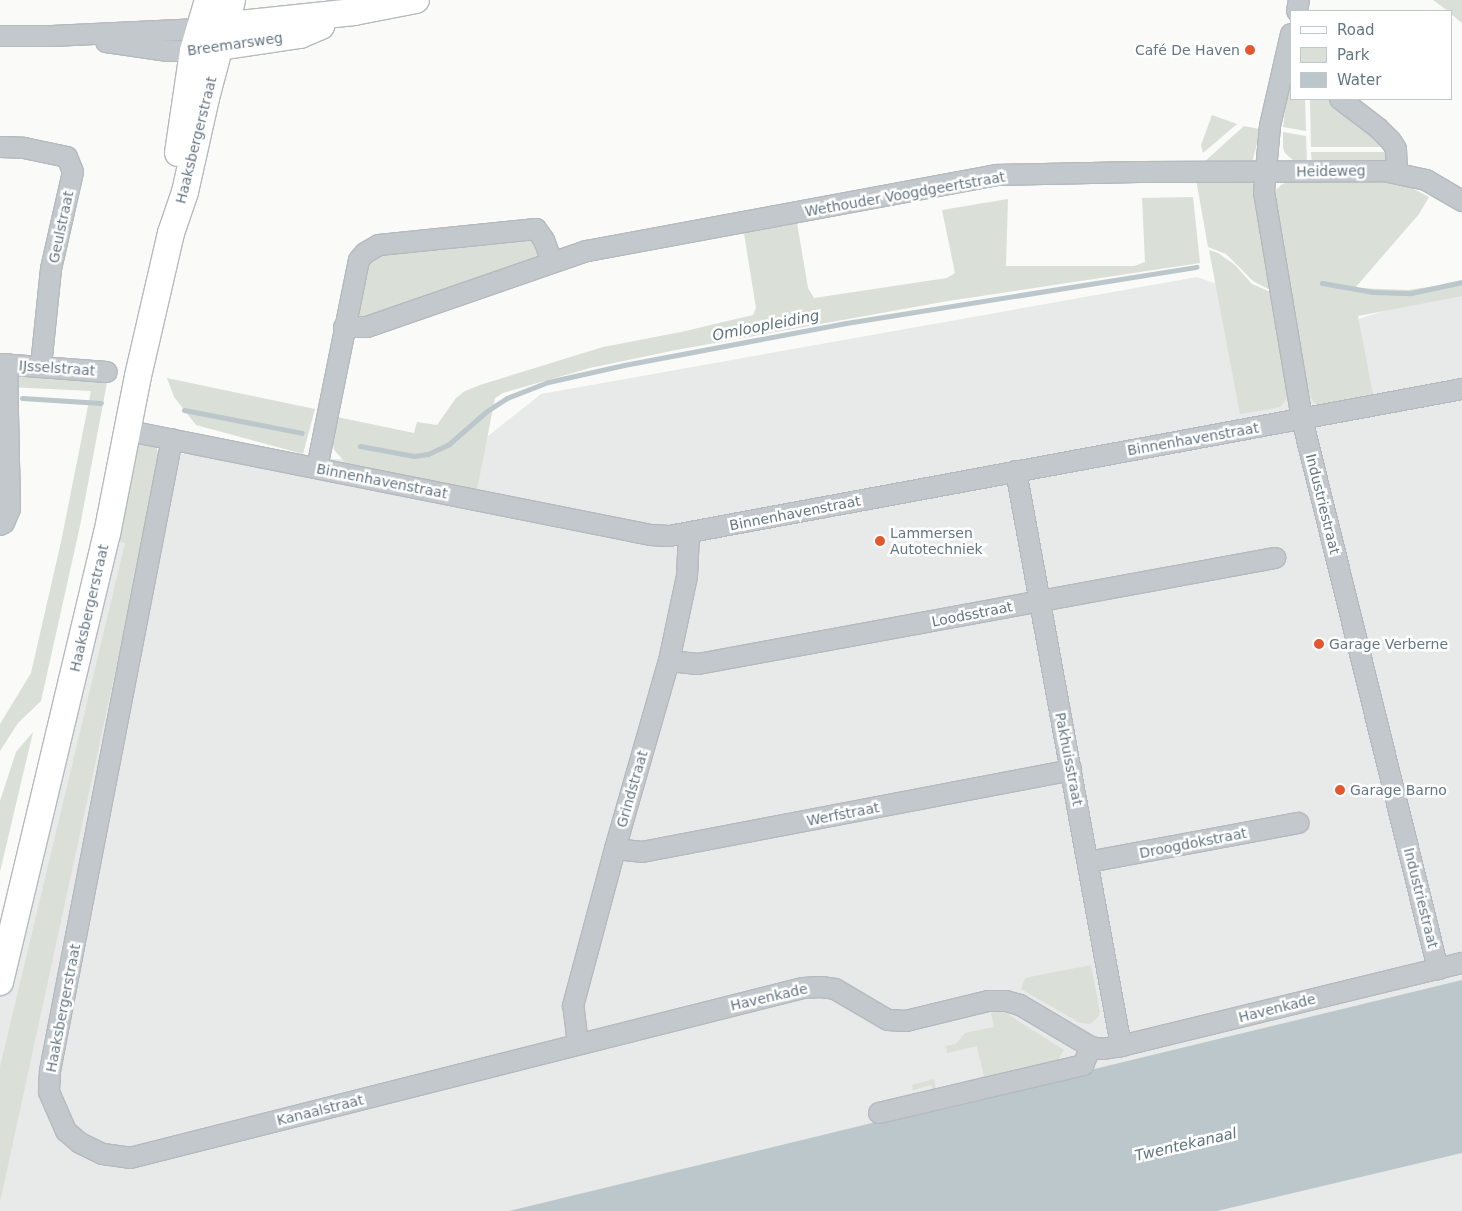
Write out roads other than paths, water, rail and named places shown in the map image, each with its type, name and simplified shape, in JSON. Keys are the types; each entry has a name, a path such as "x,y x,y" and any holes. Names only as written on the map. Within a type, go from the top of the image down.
{"main road":[{"name":"Haaksbergerstraat","path":"170,233 170,197 197,40 208,0"},
{"name":"Haaksbergerstraat","path":"0,982 107,534 129,431 138,376 170,233 185,192 232,0"},
{"name":"Breemarsweg","path":"197,40 416,0"}],"street":[{"name":"Breemarsweg","path":"0,36 197,40"},
{"name":"Industriestraat","path":"1290,41 1287,62 1270,126 1264,172 1264,192 1302,419 1438,969"},
{"path":"1341,100 1378,128 1391,141 1396,149 1397,172"},
{"name":"Geulstraat","path":"0,147 24,148 67,157 73,172 51,269 41,366"},
{"name":"Heideweg","path":"1264,172 1397,172 1426,180 1462,201"},
{"name":"Wethouder Voogdgeertstraat","path":"344,327 367,327 552,262 611,246 996,176 1264,172"},
{"path":"317,468 359,260 370,248 379,245 536,229 544,240 552,262"},
{"name":"IJsselstraat","path":"0,525 4,523 10,508 4,364 107,372"},
{"name":"Binnenhavenstraat","path":"129,431 651,535 690,534 1462,388"},
{"name":"Haaksbergerstraat","path":"66,1131 49,1092 50,1071 172,439"},
{"name":"Pakhuisstraat","path":"1016,471 1121,1046"},
{"name":"Grindstraat","path":"578,1044 573,1006 615,849 669,661 687,576 690,534"},
{"name":"Loodsstraat","path":"669,661 698,664 1275,558"},
{"name":"Werfstraat","path":"615,849 642,852 1071,770"},
{"name":"Droogdokstraat","path":"1088,862 1298,823"},
{"name":"Havenkade","path":"578,1044 803,988 822,987 835,989 888,1020 906,1021 988,1001 1006,1001 1020,1005 1091,1047 1102,1049 1462,964"},
{"name":"Kanaalstraat","path":"66,1131 80,1143 103,1154 130,1158 578,1044"},
{"path":"879,1113 1083,1065 1091,1047"}],"water":[{"name":"Twentekanaal","path":"1462,980 1462,1153 1217,1211 509,1211"}],"waterway":[{"name":"Omloopleiding","path":"360,446 414,456 428,454 449,444 487,411 507,398 548,382 624,365 846,323 1197,267"},
{"name":"Omloopleiding","path":"1322,283 1373,292 1411,293 1462,282"},
{"name":"Omloopleiding","path":"22,398 101,403"},
{"name":"Omloopleiding","path":"184,410 302,433"}],"place":[{"name":"Café De Haven","path":"1250,50"},
{"name":"Lammersen Autotechniek","path":"880,541"},
{"name":"Garage Verberne","path":"1319,644"},
{"name":"Garage Barno","path":"1340,790"}]}
